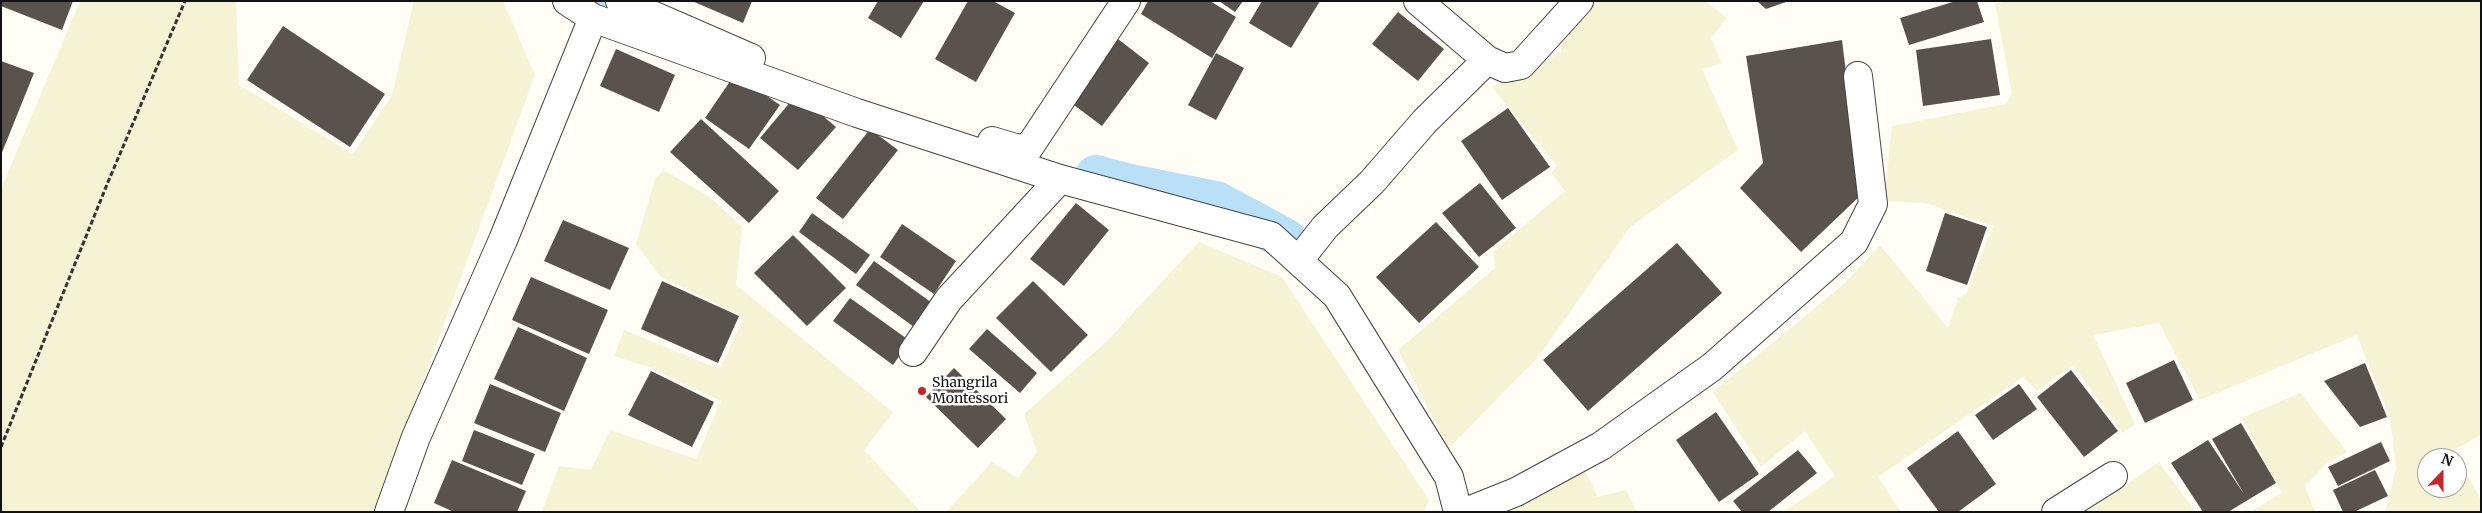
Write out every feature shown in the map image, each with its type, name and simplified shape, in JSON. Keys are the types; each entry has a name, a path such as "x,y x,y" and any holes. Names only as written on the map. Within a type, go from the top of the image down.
{"street":[{"path":"567,1 593,18 857,112 1060,179 1271,236 1337,296 1449,477 1458,512"},
{"path":"620,1 667,10 819,88 1015,148 1028,149 1126,1"},
{"path":"1418,1 1487,60 1505,68 1520,65 1579,1"},
{"path":"389,512 416,437 503,240 593,18"},
{"path":"1299,260 1325,227 1372,182 1425,121 1487,60"},
{"path":"1466,512 1516,492 1600,446 1712,367 1854,242 1873,204 1858,76"},
{"path":"913,352 949,299 1060,179"},
{"path":"2056,512 2113,476"}],"path":[{"path":"1,448 108,182 185,1"}],"shaded area":[{"path":"80,1 236,1 239,85 353,154 392,95 414,1 503,1 535,75 375,512 1,512 1,189"},
{"path":"1586,1 1705,1 1727,18 1711,38 1722,63 1702,69 1738,150 1630,227 1539,356 1449,448 1398,350 1495,268 1493,252 1565,191 1551,173 1557,166 1492,87 1562,52 1556,36"},
{"path":"2007,1 2481,1 2481,435 2458,448 2417,448 2417,498 2467,498 2467,474 2481,500 2481,512 2385,512 2396,469 2390,418 2357,335 2200,400 2159,323 2093,335 2135,424 2123,433 2073,365 2037,391 2023,377 1878,477 1901,512 1784,512 1835,476 1805,431 1761,467 1713,392 1845,283 1880,245 1948,328 1958,298 1966,294 1993,226 1926,203 1884,201 1892,126 2006,104 2012,93 1995,4"},
{"path":"664,170 711,198 742,227 736,285 893,412 864,450 921,512 542,512 559,466 591,470 610,430 696,459 721,401 649,367 614,356 624,330 714,367 721,367 744,317 660,276 636,244 655,179"},
{"path":"1199,242 1282,277 1429,500 1425,509 1422,512 946,512 992,462 1018,478 1037,452 1024,414 1105,343"},
{"path":"2300,393 2347,452 2327,463 2305,486 2315,512 2250,512 2282,493 2242,418"},
{"path":"2159,462 2195,512 2098,512 2095,506"},
{"path":"1584,469 1598,497 1626,490 1637,512 1513,512"}],"building":[{"path":"1,1 73,1 62,30 1,6"},
{"path":"692,1 752,1 743,23"},
{"path":"878,1 924,1 901,38 868,18"},
{"path":"968,1 993,1 1015,13 976,82 935,59"},
{"path":"1148,1 1210,1 1236,17 1212,58 1141,14"},
{"path":"1219,1 1243,1 1235,12"},
{"path":"1262,1 1320,1 1291,48 1249,23"},
{"path":"1757,1 1786,1 1786,2 1766,9"},
{"path":"1956,1 1977,1 1984,22 1909,45 1900,18"},
{"path":"1398,12 1444,49 1418,81 1372,44"},
{"path":"283,26 385,94 350,147 247,80"},
{"path":"1118,39 1149,63 1102,126 1070,102"},
{"path":"1991,39 2000,95 1923,106 1916,50"},
{"path":"1842,40 1861,195 1801,252 1740,188 1763,163 1746,56"},
{"path":"616,49 675,75 659,112 600,86"},
{"path":"1216,53 1244,68 1216,120 1188,105"},
{"path":"1,61 34,73 1,155"},
{"path":"735,74 780,105 749,149 705,118"},
{"path":"797,94 836,127 798,170 760,138"},
{"path":"1508,108 1550,167 1502,200 1461,141"},
{"path":"701,119 779,191 749,223 670,152"},
{"path":"870,129 898,150 843,219 816,198"},
{"path":"1480,183 1516,228 1479,257 1442,213"},
{"path":"1076,203 1109,230 1064,286 1030,259"},
{"path":"812,213 870,255 856,274 799,232"},
{"path":"1945,213 1987,227 1967,285 1926,271"},
{"path":"563,220 629,248 610,290 544,261"},
{"path":"1436,222 1479,267 1419,323 1376,277"},
{"path":"902,224 956,261 934,294 880,257"},
{"path":"793,235 846,288 807,326 754,273"},
{"path":"1677,243 1722,293 1588,411 1543,360"},
{"path":"874,261 939,308 921,332 856,285"},
{"path":"531,277 608,310 589,354 512,320"},
{"path":"662,281 739,316 718,363 641,329"},
{"path":"1033,281 1088,335 1051,372 996,318"},
{"path":"850,298 910,341 893,365 833,321"},
{"path":"518,327 587,358 564,411 494,379"},
{"path":"987,329 1037,373 1020,393 969,349"},
{"path":"2174,360 2193,400 2145,423 2126,383"},
{"path":"2365,363 2387,417 2360,427 2324,381"},
{"path":"954,368 1006,419 978,448 926,397"},
{"path":"2071,370 2118,431 2084,457 2037,397"},
{"path":"651,371 714,402 692,447 628,415"},
{"path":"490,384 561,413 545,452 474,423"},
{"path":"2019,384 2037,409 1993,440 1975,415"},
{"path":"1716,412 1759,474 1719,502 1676,440"},
{"path":"2241,423 2276,483 2228,512 2203,512 2171,463 2208,440 2244,494 2212,439"},
{"path":"474,430 535,454 522,485 462,461"},
{"path":"1958,431 1996,484 1958,512 1939,512 1907,468"},
{"path":"2381,442 2390,461 2338,486 2328,467"},
{"path":"1798,450 1817,473 1768,512 1742,512 1733,501"},
{"path":"452,460 526,491 517,512 454,512 434,503"},
{"path":"2375,470 2388,496 2354,512 2343,512 2333,490"}],"waterway":[{"path":"593,1 662,29"},
{"path":"1096,176 1216,202 1285,239"}],"place":[{"name":"Shangrila Montessori","path":"922,391"}]}
